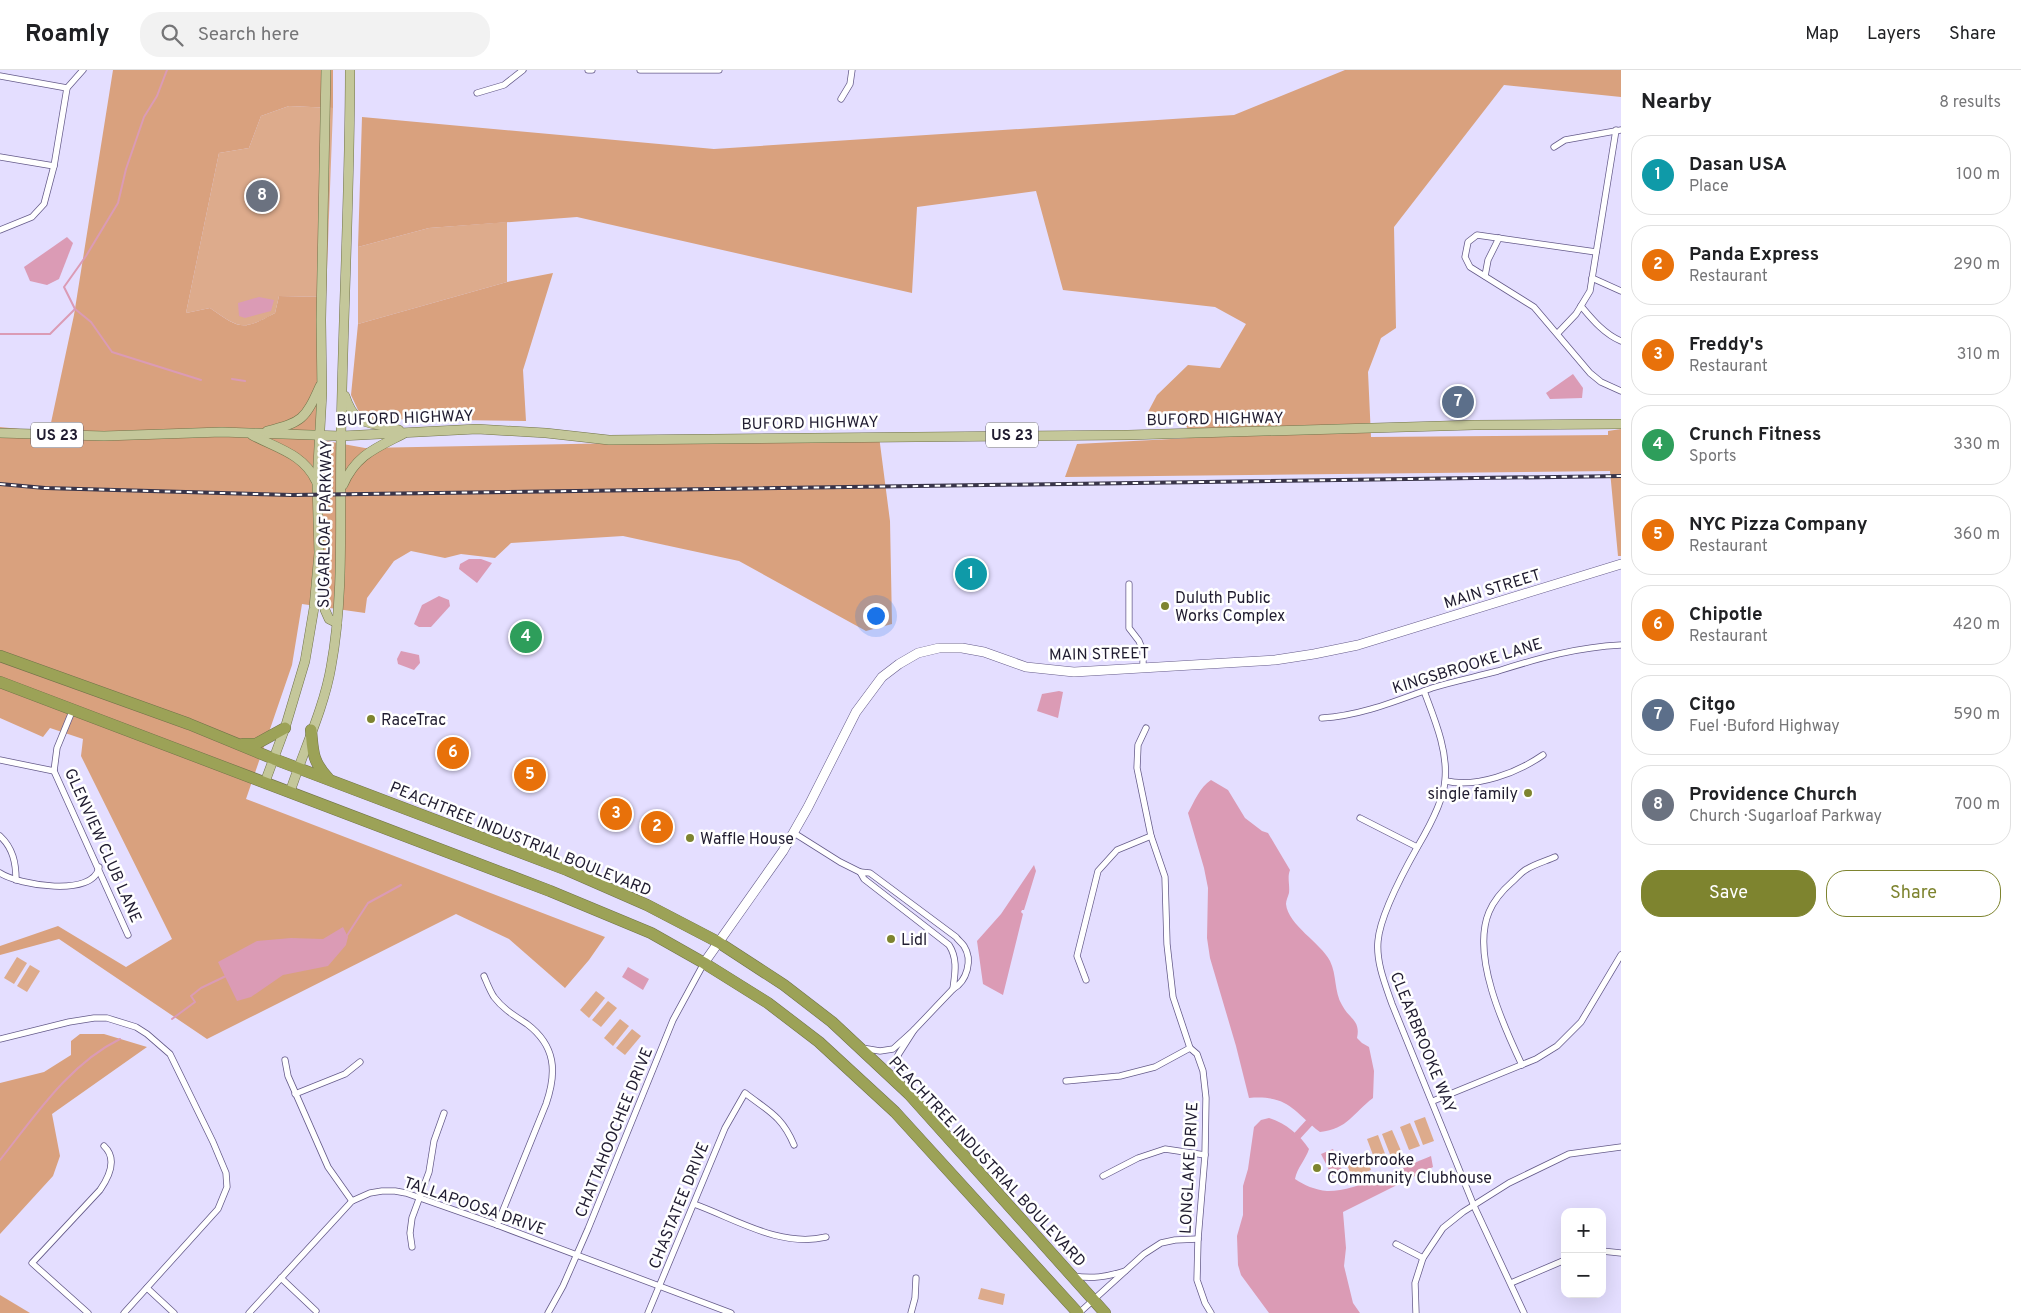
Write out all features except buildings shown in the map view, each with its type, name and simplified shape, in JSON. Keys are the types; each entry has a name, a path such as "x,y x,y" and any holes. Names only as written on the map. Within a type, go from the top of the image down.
{"highway":[{"name":"PEACHTREE INDUSTRIAL BOULEVARD","path":"0,656 189,724 274,759 567,870 647,905 718,942 784,984 832,1022 903,1089 1106,1313"},
{"path":"0,682 540,888 651,933 704,963 768,1003 819,1042 895,1112 1078,1313"},
{"path":"239,744 256,744 285,728"},
{"path":"311,730 313,756 318,768 329,779"}],"main road":[{"name":"SUGARLOAF PARKWAY","path":"265,782 285,728 310,638 319,553 317,483 322,381 326,70"},
{"name":"SUGARLOAF PARKWAY","path":"290,792 331,668 337,623 340,583 341,436 350,70"},
{"path":"252,434 294,424 303,417 312,405 322,381"},
{"path":"342,387 349,410 355,418 364,423 406,432"},
{"name":"BUFORD HIGHWAY","path":"0,433 104,436 222,432 341,436 477,429 546,433 609,440 1128,435 1474,425 1621,424"},
{"path":"340,490 355,463 367,452 406,432"},
{"path":"252,434 298,458 312,471 317,483"},
{"path":"319,553 325,610 329,619 337,623"}],"street":[{"path":"0,230 32,217 44,204 54,166 67,88 83,70"},
{"path":"477,93 504,85 523,70"},
{"path":"640,70 719,70"},
{"path":"841,100 850,84 852,70"},
{"path":"0,76 67,88"},
{"path":"1554,147 1566,140 1619,130 1590,290 1576,314 1558,333"},
{"path":"0,157 54,166"},
{"path":"1596,252 1478,235 1468,242 1465,257 1470,267 1534,307 1590,373 1601,382 1621,391"},
{"path":"1484,276 1488,260 1499,238"},
{"path":"1592,278 1621,291"},
{"path":"1581,306 1595,322 1614,338 1621,341"},
{"name":"MAIN STREET","path":"704,963 794,832 856,712 882,677 918,653 939,648 962,648 984,652 1026,667 1074,672 1245,663 1323,652 1361,644 1621,564"},
{"path":"1129,584 1129,628 1140,641 1143,651 1143,667"},
{"name":"KINGSBROOKE LANE","path":"1322,718 1344,716 1539,657 1574,650 1621,645"},
{"name":"CLEARBROOKE WAY","path":"1424,691 1435,721 1444,757 1446,780 1428,830 1384,914 1378,941 1381,970 1392,1004 1474,1206 1524,1313"},
{"name":"GLENVIEW CLUB LANE","path":"73,709 56,748 54,771 128,935"},
{"name":"LONGLAKE DRIVE","path":"1146,728 1138,745 1137,768 1151,836 1165,877 1167,944 1173,997 1190,1048 1197,1054 1203,1071 1206,1098 1205,1155 1198,1239 1197,1280 1205,1302 1212,1313"},
{"path":"1446,780 1454,782 1493,778 1530,764 1543,755"},
{"path":"0,760 54,771"},
{"path":"1360,818 1418,847"},
{"path":"794,832 840,862 860,872 870,873 956,937 964,946 968,955 967,970 961,982 897,1046 887,1051 859,1048"},
{"path":"0,836 5,840 16,862 16,880"},
{"path":"1086,980 1077,956 1098,870 1117,850 1151,836"},
{"path":"1522,1065 1511,1042 1488,980 1483,948 1484,932 1489,911 1500,893 1526,870 1555,857"},
{"path":"0,873 8,878 34,885 58,887 87,882 95,877 99,868"},
{"path":"860,872 864,879 949,945 955,958 956,967 953,989"},
{"path":"1432,1101 1536,1059 1558,1046 1581,1022 1621,955"},
{"name":"CHATTAHOOCHEE DRIVE","path":"548,1313 563,1286 576,1256 673,1020 704,963"},
{"path":"484,976 494,997 506,1010 538,1034 546,1046 554,1072 546,1104 497,1225"},
{"path":"0,1039 69,1022 107,1018 122,1022 148,1034 170,1054 178,1067 222,1160 226,1173 227,1187 218,1210 124,1313"},
{"path":"903,1089 898,1070 898,1055 914,1030"},
{"path":"1066,1081 1120,1076 1155,1067 1190,1048"},
{"path":"286,1060 288,1076 295,1094 328,1167 352,1201"},
{"path":"295,1094 345,1074 360,1062"},
{"name":"CHASTATEE DRIVE","path":"648,1313 725,1128 745,1093 779,1118 794,1145"},
{"path":"412,1247 410,1233 412,1218 430,1172 434,1141 444,1113"},
{"path":"88,1313 32,1263 107,1181 112,1161 110,1152 104,1146"},
{"path":"1416,1313 1415,1283 1423,1258 1443,1228 1463,1212 1509,1183 1569,1154 1621,1147"},
{"path":"1103,1176 1138,1158 1165,1149 1205,1155"},
{"name":"TALLAPOOSA DRIVE","path":"248,1313 352,1201 370,1193 382,1191 395,1191 420,1198 731,1313"},
{"path":"694,1204 779,1238 810,1241 826,1237"},
{"path":"1078,1313 1094,1301 1144,1254 1161,1243 1198,1239"},
{"path":"1396,1244 1423,1258"},
{"path":"1606,1251 1621,1253"},
{"path":"1511,1284 1561,1262"},
{"path":"1072,1276 1091,1279 1127,1270"},
{"path":"281,1278 316,1311"},
{"path":"911,1313 916,1278"},
{"path":"147,1288 174,1313"}],"shaded area":[{"path":"113,70 333,70 333,108 289,106 261,116 249,148 219,153 186,313 210,308 235,324 248,325 275,313 279,296 326,297 321,440 365,448 879,436 890,521 892,624 866,631 739,561 623,536 511,543 495,558 461,554 445,558 411,551 394,561 367,598 365,613 302,604 292,665 246,799 605,937 589,960 565,988 509,939 456,914 207,1039 59,939 0,955 0,946 58,926 126,967 172,939 81,756 83,739 50,728 43,737 0,718 0,427 49,432 74,315"},
{"path":"1345,70 1621,70 1621,97 1504,85 1394,227 1396,328 1381,338 1368,372 1371,437 1608,435 1608,431 1621,429 1621,556 1618,556 1610,471 1065,477 1077,444 1190,438 1184,418 1148,412 1157,395 1188,365 1220,368 1246,324 1215,307 1063,290 1036,191 917,207 912,293 577,217 429,228 358,247 362,117 714,149 1234,115"},
{"path":"289,106 333,108 326,297 279,296 275,313 248,325 235,324 210,308 186,313 219,153 249,148 261,116"},
{"path":"507,222 507,282 358,324 358,247 429,228"},
{"path":"67,237 73,243 59,279 47,285 30,281 24,267"},
{"path":"553,273 523,370 526,421 377,419 365,417 358,410 351,395 358,324 507,282"},
{"path":"259,297 274,300 271,311 245,318 239,316 238,303"},
{"path":"1573,374 1583,388 1582,398 1550,399 1546,393"},
{"path":"469,559 481,559 492,563 477,583 459,569 460,564"},
{"path":"439,596 449,600 450,606 431,627 419,627 414,624 422,605"},
{"path":"401,651 419,655 420,663 414,670 398,664 397,659"},
{"path":"1063,692 1058,718 1037,711 1042,694"},
{"path":"1211,780 1228,790 1245,818 1262,831 1268,833 1290,870 1289,893 1286,904 1288,912 1298,927 1326,954 1334,972 1339,1000 1356,1023 1357,1038 1369,1047 1374,1071 1373,1098 1350,1120 1337,1128 1320,1132 1296,1111 1282,1102 1273,1099 1249,1098 1210,958 1207,938 1208,888 1188,813 1200,791"},
{"path":"1034,865 1036,871 1024,910 1021,912 1023,914 1003,995 983,984 977,941 1001,914"},
{"path":"343,927 348,937 346,945 328,966 283,975 251,997 237,1001 218,962 257,941 291,938 323,939"},
{"path":"17,957 27,963 14,984 4,978"},
{"path":"30,965 40,971 27,992 17,986"},
{"path":"628,967 649,979 643,990 622,977"},
{"path":"596,991 605,998 589,1018 580,1010"},
{"path":"608,1001 617,1008 601,1027 592,1020"},
{"path":"620,1019 629,1026 613,1046 604,1038"},
{"path":"632,1029 641,1036 625,1055 616,1048"},
{"path":"80,1034 104,1034 147,1047 52,1114 60,1156 53,1176 0,1234 0,1083 44,1072 71,1055 71,1041"},
{"path":"1425,1117 1434,1141 1423,1145 1414,1121"},
{"path":"1269,1118 1292,1130 1309,1149 1295,1179 1318,1190 1327,1191 1352,1188 1431,1156 1433,1167 1343,1212 1346,1248 1344,1266 1353,1303 1360,1313 1269,1313 1241,1275 1238,1265 1237,1236 1243,1215 1243,1186 1248,1169 1254,1127 1261,1120"},
{"path":"1410,1123 1420,1146 1409,1150 1400,1127"},
{"path":"1392,1130 1402,1153 1391,1157 1382,1134"},
{"path":"1378,1135 1387,1159 1376,1163 1367,1139"},
{"path":"1333,1149 1343,1172 1330,1177 1330,1172 1321,1154"},
{"path":"1366,1156 1371,1170 1352,1178 1347,1164"},
{"path":"981,1288 1005,1294 1003,1305 978,1299"},
{"path":"0,1295 30,1313 0,1313"}],"waterway":[{"path":"167,70 157,96 144,117 126,169 118,203 86,256 64,287 75,309 91,322 112,352 201,380"},
{"path":"0,334 50,334 75,309"},
{"path":"232,379 245,381"},
{"path":"346,937 368,903 401,885"},
{"path":"172,1019 195,1002 191,996 201,988 226,976"},
{"path":"0,1160 54,1092 85,1062 120,1039"},
{"path":"1298,1135 1309,1123"}],"railway":[{"path":"0,484 45,488 292,495 1621,476"}],"place":[{"name":"Providence Church","path":"262,196"},
{"name":"Citgo","path":"1458,402"},
{"name":"Dasan USA","path":"971,574"},
{"name":"Duluth Public Works Complex","path":"1165,606"},
{"name":"Crunch Fitness","path":"526,637"},
{"name":"RaceTrac","path":"371,719"},
{"name":"Chipotle","path":"453,753"},
{"name":"NYC Pizza Company","path":"530,775"},
{"name":"single family","path":"1528,793"},
{"name":"Freddy's","path":"616,814"},
{"name":"Panda Express","path":"657,827"},
{"name":"Waffle House","path":"690,838"},
{"name":"Lidl","path":"891,939"},
{"name":"Riverbrooke COmmunity Clubhouse","path":"1317,1168"}]}
